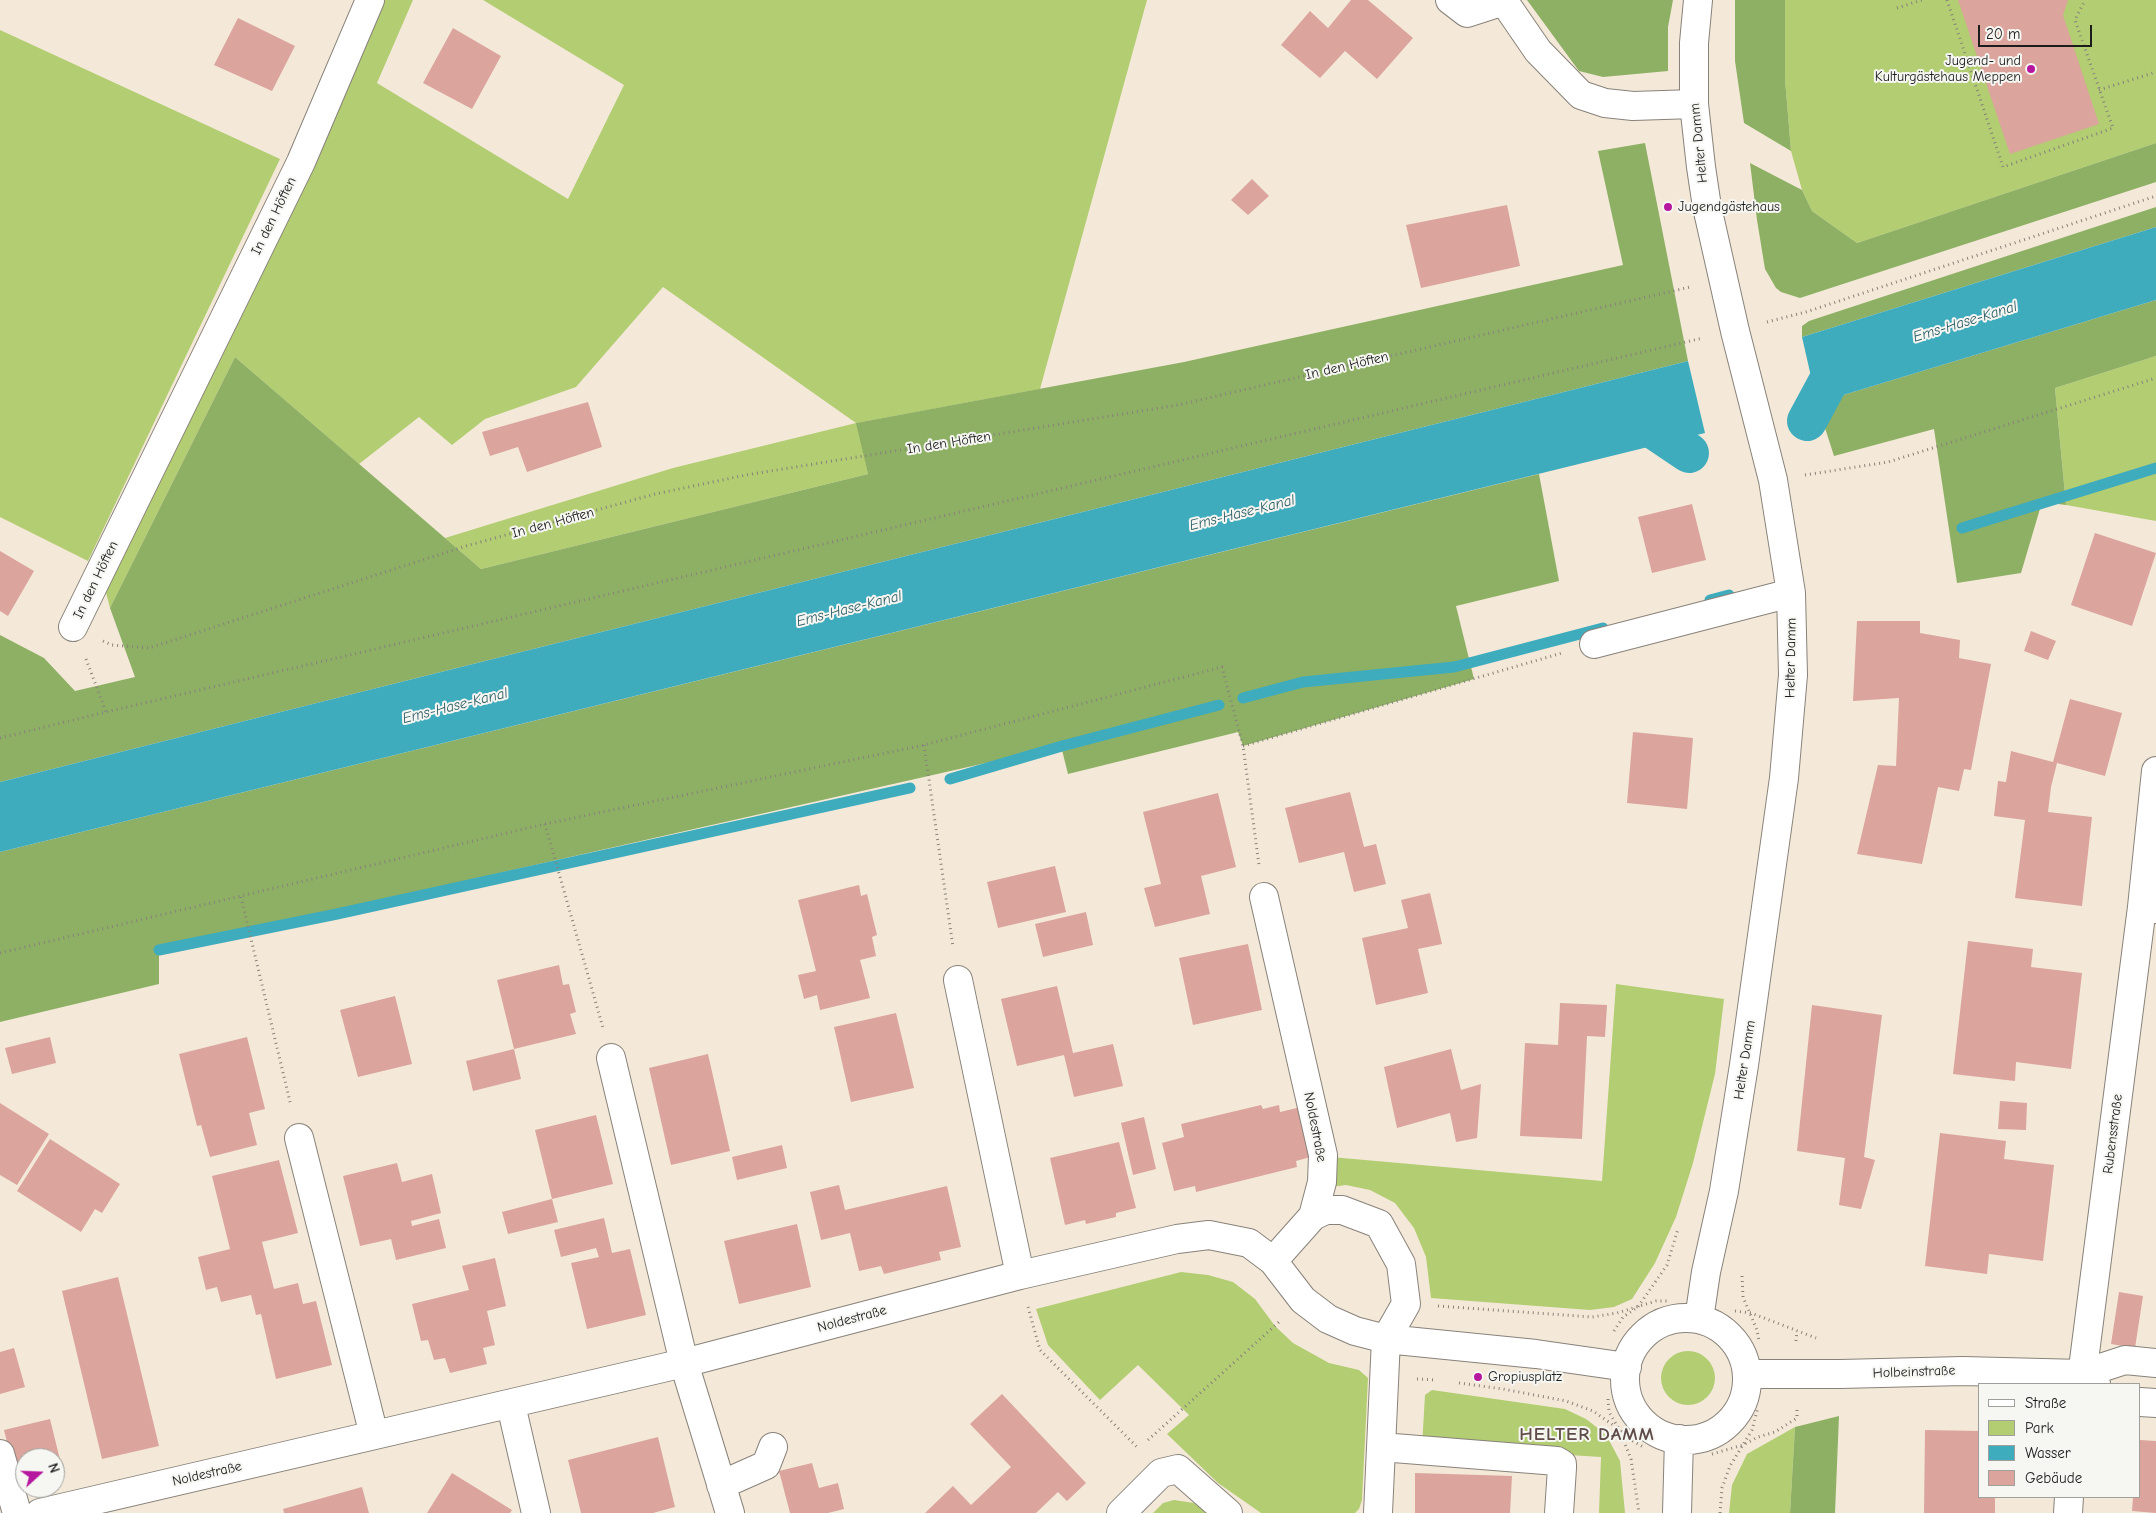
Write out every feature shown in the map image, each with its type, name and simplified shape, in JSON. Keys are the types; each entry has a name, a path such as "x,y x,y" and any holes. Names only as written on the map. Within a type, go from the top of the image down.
{"street":[{"name":"In den Höften","path":"73,627 301,162 370,0"},
{"path":"1450,0 1467,13 1504,0 1538,51 1581,96 1605,103 1633,106 1694,104"},
{"name":"Helter Damm","path":"1698,0 1694,43 1694,104 1707,207 1773,480 1791,593 1793,675 1784,778 1770,883 1724,1191 1706,1272 1699,1319"},
{"path":"1594,644 1791,593"},
{"name":"Rubensstraße","path":"2086,1381 2149,908 2156,771"},
{"name":"Noldestraße","path":"40,1513 68,1510 374,1435 684,1363 1020,1274 1177,1239 1209,1235 1249,1243 1273,1261 1313,1216 1322,1182 1323,1155 1264,897"},
{"path":"958,980 1020,1274"},
{"path":"611,1058 684,1363 730,1513"},
{"path":"299,1138 374,1435"},
{"path":"1313,1216 1326,1210 1342,1210 1379,1224 1401,1264 1406,1304 1386,1339 1378,1513"},
{"path":"1273,1261 1303,1300 1328,1319 1355,1331 1386,1339 1536,1354 1627,1367"},
{"path":"1679,1318 1699,1319 1716,1326 1728,1335 1737,1346 1747,1374 1744,1398 1731,1420 1710,1435 1697,1439 1679,1439 1658,1433 1648,1426 1631,1405 1627,1392 1627,1367 1637,1343 1655,1326 1679,1318"},
{"name":"Holbeinstraße","path":"1747,1374 1963,1371 2086,1381 2125,1360 2156,1363"},
{"path":"2141,1402 2156,1403"},
{"path":"511,1404 536,1513"},
{"path":"1676,1513 1679,1439"},
{"path":"721,1485 766,1465 773,1447"},
{"path":"1382,1447 1557,1461 1562,1464 1559,1513"},
{"path":"1,1459 17,1513"},
{"path":"1121,1513 1160,1473 1178,1469 1228,1513"},
{"path":"2068,1513 2069,1498"}],"path":[{"path":"1897,8 1922,0"},
{"path":"1946,0 2003,167 2113,128 2076,20 2085,0"},
{"path":"2099,90 2156,72"},
{"path":"1762,324 1806,312 2156,196"},
{"name":"In den Höften","path":"73,627 112,645 148,648 466,546 655,494 746,475 1178,405 1723,279"},
{"path":"0,738 1711,336"},
{"path":"1773,480 1888,462 2156,378"},
{"path":"73,627 106,712"},
{"path":"1243,746 1594,644"},
{"path":"0,953 545,824 924,745 1222,667 1243,746 1264,897"},
{"path":"924,745 958,980"},
{"path":"545,824 611,1058"},
{"path":"241,897 299,1138"},
{"path":"1406,1304 1592,1317 1617,1313 1638,1307 1667,1265 1679,1228"},
{"path":"1020,1274 1040,1350 1139,1449 1160,1473"},
{"path":"1139,1449 1303,1300"},
{"path":"1751,1313 1821,1340"},
{"path":"1385,1370 1423,1380 1439,1380"},
{"path":"1457,1383 1503,1389 1566,1401 1593,1411 1619,1429 1631,1459 1639,1513"},
{"path":"1720,1513 1722,1488 1730,1466 1743,1445"}],"green space":[{"path":"385,0 413,0 377,83 568,199 624,85 483,0 1147,0 1040,389 857,423 868,474 481,569 445,538 673,468 856,423 663,287 576,387 485,419 452,445 419,417 359,464 235,357 110,608 105,589 313,163"},
{"path":"1527,0 1673,0 1668,27 1668,71 1603,77 1579,71"},
{"path":"1735,0 1785,0 1785,79 1791,151 1744,123 1735,61"},
{"path":"1785,0 2156,0 2156,143 1857,243 1812,211 1802,190 1791,151 1785,79"},
{"path":"0,30 280,159 88,561 0,517"},
{"path":"1645,143 1688,361 0,782 0,635 44,658 75,691 135,677 110,608 235,357 481,569 868,474 856,423 1184,362 1623,265 1598,151"},
{"path":"2156,143 2156,182 1800,298 1781,292 1776,288 1765,269 1750,163 1802,190 1812,211 1857,243"},
{"path":"2156,207 2156,227 1802,337 1802,326 1809,321"},
{"path":"2156,300 2156,356 2055,388 2066,505 2042,502 2021,573 1957,583 1934,429 1834,456 1817,403"},
{"path":"2156,356 2156,521 2066,505 2055,388"},
{"path":"1539,474 1559,581 1456,606 1474,679 1243,746 1238,732 1068,774 1061,746 159,950 159,984 0,1022 0,852"},
{"path":"1616,984 1724,999 1715,1074 1693,1163 1676,1217 1655,1263 1632,1299 1614,1307 1590,1310 1431,1298 1426,1257 1414,1228 1395,1203 1370,1190 1346,1185 1331,1187 1331,1157 1602,1181"},
{"path":"1181,1272 1208,1275 1233,1282 1255,1299 1275,1326 1293,1343 1329,1363 1359,1370 1368,1378 1362,1500 1359,1509 1355,1513 1261,1513 1218,1483 1167,1434 1189,1415 1138,1365 1100,1400 1048,1345 1036,1309"},
{"path":"1683,1351 1693,1351 1703,1355 1711,1363 1715,1378 1711,1393 1703,1401 1693,1405 1683,1405 1673,1401 1665,1393 1661,1383 1661,1373 1665,1363 1673,1355"},
{"path":"1432,1390 1565,1409 1586,1419 1603,1432 1620,1461 1625,1513 1599,1513 1601,1457 1422,1446 1425,1395"},
{"path":"1839,1416 1835,1513 1790,1513 1795,1427"},
{"path":"1795,1427 1790,1513 1729,1513 1732,1485 1747,1454"},
{"path":"1174,1500 1194,1503 1208,1513 1153,1513 1163,1503"}],"water":[{"path":"2156,227 2156,300 1817,403 1802,337"},
{"path":"1688,361 1705,433 0,852 0,782"}],"building":[{"path":"1351,0 1368,0 1413,38 1377,79 1345,51 1320,78 1281,45 1310,11 1328,28"},
{"name":"Jugend- und Kulturgästehaus Meppen","path":"1958,0 2068,0 2063,15 2099,124 2010,154"},
{"path":"238,18 295,46 272,91 214,65"},
{"path":"453,28 501,56 472,109 423,83"},
{"path":"1252,179 1269,196 1248,215 1231,200"},
{"path":"1507,205 1520,266 1421,288 1406,225"},
{"path":"588,402 602,447 527,472 518,447 490,456 482,432"},
{"path":"1692,504 1706,560 1652,573 1638,517"},
{"path":"2095,533 2156,553 2132,626 2071,605"},
{"path":"0,551 34,571 8,616 0,611"},
{"path":"1857,621 1920,621 1920,633 1960,640 1959,658 1991,664 1971,770 1964,769 1959,791 1938,787 1922,864 1857,854 1878,765 1896,766 1899,698 1853,701"},
{"path":"2031,631 2056,641 2048,660 2024,651"},
{"path":"2070,699 2122,713 2105,776 2057,763 2051,787 2048,812 2092,817 2082,906 2015,898 2025,820 1994,816 1998,781 2006,782 2011,751 2053,762"},
{"path":"1633,732 1693,738 1687,809 1627,803"},
{"path":"1350,792 1364,847 1376,844 1386,884 1354,892 1344,852 1299,863 1285,808"},
{"path":"1218,793 1236,867 1201,876 1210,914 1155,927 1144,888 1161,884 1143,812"},
{"path":"1055,866 1066,912 998,928 987,882"},
{"path":"859,885 861,896 867,894 877,935 872,937 876,956 860,960 870,998 820,1010 817,995 804,999 798,975 816,971 798,900"},
{"path":"1430,893 1442,944 1418,949 1428,993 1376,1005 1362,938 1408,928 1401,900"},
{"path":"1086,912 1093,945 1043,957 1035,924"},
{"path":"1968,941 2033,949 2031,967 2082,973 2071,1069 2016,1062 2015,1081 1953,1074"},
{"path":"1248,944 1262,1010 1193,1025 1179,958"},
{"path":"559,965 563,985 569,984 576,1012 570,1014 576,1034 514,1049 497,980"},
{"path":"1057,986 1073,1053 1113,1044 1123,1086 1074,1097 1064,1055 1017,1066 1001,999"},
{"path":"395,996 412,1064 358,1077 340,1010"},
{"path":"1560,1003 1607,1005 1605,1037 1587,1036 1582,1139 1520,1136 1525,1043 1558,1045"},
{"path":"1812,1005 1882,1015 1864,1157 1875,1160 1861,1209 1839,1205 1845,1158 1797,1151"},
{"path":"896,1013 914,1088 851,1102 834,1027"},
{"path":"50,1037 56,1063 12,1074 5,1048"},
{"path":"247,1037 265,1109 249,1113 257,1145 210,1157 201,1125 197,1126 179,1054"},
{"path":"514,1049 521,1079 473,1091 466,1061"},
{"path":"1451,1049 1461,1090 1481,1084 1477,1138 1456,1142 1450,1113 1397,1128 1384,1067"},
{"path":"708,1054 730,1151 671,1165 649,1068"},
{"path":"2000,1101 2027,1103 2026,1130 1998,1129"},
{"path":"0,1103 49,1134 17,1185 0,1175"},
{"path":"1261,1105 1263,1109 1279,1105 1280,1112 1301,1107 1314,1156 1296,1161 1297,1167 1196,1192 1195,1186 1174,1191 1162,1143 1184,1137 1181,1124"},
{"path":"596,1115 613,1184 552,1199 535,1130"},
{"path":"1144,1117 1156,1169 1133,1175 1121,1123"},
{"path":"1940,1133 2006,1141 2004,1159 2054,1165 2043,1261 1989,1254 1987,1274 1925,1266"},
{"path":"50,1139 120,1184 102,1213 95,1209 81,1232 17,1191"},
{"path":"1119,1142 1136,1208 1116,1213 1116,1217 1086,1224 1085,1220 1065,1225 1050,1158"},
{"path":"782,1145 787,1168 737,1180 732,1157"},
{"path":"279,1160 298,1233 262,1242 274,1289 298,1283 303,1304 316,1301 332,1365 276,1379 261,1314 256,1315 251,1295 221,1302 217,1287 206,1290 198,1257 230,1249 212,1176"},
{"path":"397,1163 402,1182 432,1174 441,1213 411,1221 412,1226 439,1219 446,1248 396,1260 391,1239 360,1246 343,1176"},
{"path":"839,1185 845,1210 947,1186 961,1247 939,1252 941,1260 884,1274 881,1266 859,1271 850,1233 821,1240 810,1192"},
{"path":"552,1199 558,1222 508,1234 502,1212"},
{"path":"604,1218 612,1253 630,1249 646,1315 587,1329 571,1263 599,1257 596,1248 561,1257 554,1230"},
{"path":"797,1224 811,1287 739,1304 724,1241"},
{"path":"495,1258 506,1306 487,1311 495,1345 483,1348 487,1364 450,1373 445,1358 434,1360 428,1340 421,1341 412,1304 469,1290 462,1266"},
{"path":"118,1277 159,1446 102,1459 62,1291"},
{"path":"2119,1292 2143,1296 2135,1348 2111,1344"},
{"path":"14,1348 25,1387 0,1394 0,1352"},
{"path":"1002,1394 1086,1483 1067,1501 1058,1492 1036,1513 925,1513 953,1486 971,1505 1011,1467 970,1424"},
{"path":"50,1419 57,1448 15,1448 15,1475 4,1430"},
{"path":"1925,1430 1978,1431 1978,1498 1995,1498 1995,1513 1924,1513"},
{"path":"658,1437 675,1507 653,1513 581,1513 568,1460"},
{"path":"2141,1440 2156,1441 2156,1513 2132,1511 2133,1498 2141,1498"},
{"path":"812,1463 819,1488 838,1483 844,1509 828,1513 790,1513 779,1471"},
{"path":"452,1473 512,1510 510,1513 427,1513"},
{"path":"1415,1473 1512,1476 1510,1513 1415,1513"},
{"path":"362,1487 369,1513 284,1513 283,1509"}],"waterway":[{"name":"Ems-Hase-Kanal","path":"1807,421 1840,360 1846,358"},
{"name":"Ems-Hase-Kanal","path":"1626,418 1634,416 1689,453"},
{"path":"1962,528 2156,468"},
{"path":"1710,600 1729,595"},
{"path":"1243,698 1303,682 1454,667 1603,628"},
{"path":"950,779 1062,746 1219,705"},
{"path":"159,950 337,914 910,788"}],"place":[{"name":"Jugend- und Kulturgästehaus Meppen","path":"2031,69"},
{"name":"Jugendgästehaus","path":"1668,207"},
{"name":"Gropiusplatz","path":"1478,1377"}],"district":[{"name":"HELTER DAMM","path":"1587,1435"}]}
